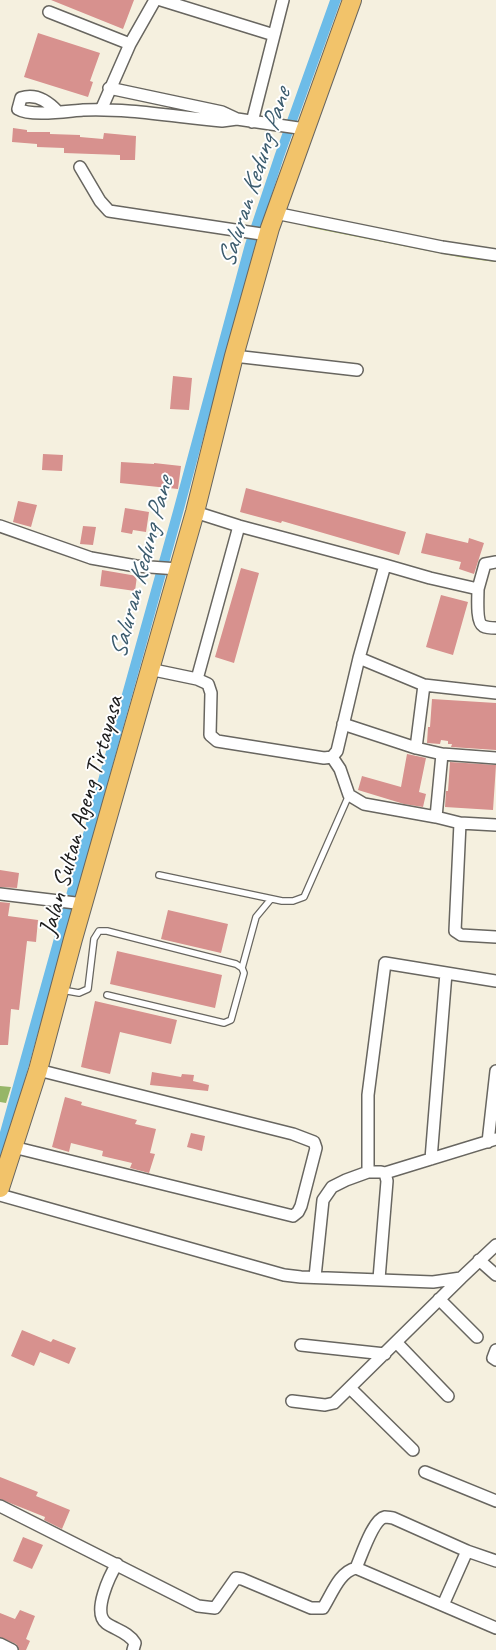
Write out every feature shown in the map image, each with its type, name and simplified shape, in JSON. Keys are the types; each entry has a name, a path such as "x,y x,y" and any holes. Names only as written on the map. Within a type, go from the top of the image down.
{"main road":[{"name":"Jalan Sultan Ageng Tirtayasa","path":"0,1188 38,1070 81,904 149,669 174,568 195,512 264,234 275,213 303,129 352,0"}],"street":[{"path":"101,110 109,88 130,44 155,0"},
{"path":"161,0 274,35"},
{"path":"252,122 283,0"},
{"path":"49,12 130,44"},
{"path":"109,88 222,112 237,119 303,129"},
{"path":"58,112 101,110 222,121 237,119"},
{"path":"80,167 100,201 109,211 264,234"},
{"path":"275,213 442,247 495,254"},
{"path":"234,356 357,370"},
{"path":"195,512 239,526 430,578 478,589"},
{"path":"0,526 92,558 128,565 174,568"},
{"path":"197,679 239,526"},
{"path":"496,562 485,564 478,589 478,616 480,624 484,627 496,628"},
{"path":"149,669 197,679 208,684 211,692 209,729 210,735 217,741 324,758 332,757 337,751 384,564"},
{"path":"359,658 424,685 496,693"},
{"path":"416,748 424,685"},
{"path":"343,724 416,748 442,754 496,758"},
{"path":"436,817 442,754"},
{"path":"332,757 340,769 349,795 364,804 460,822 496,825"},
{"path":"460,822 455,931 460,935 496,937"},
{"path":"0,894 81,904"},
{"path":"368,1172 368,1095 384,963 496,981"},
{"path":"431,1159 446,973"},
{"path":"13,1147 293,1216 301,1206 316,1148 314,1142 293,1134 38,1070"},
{"path":"315,1277 323,1200 332,1187 368,1172 385,1173 492,1140 496,1070"},
{"path":"379,1279 387,1188 385,1173"},
{"path":"0,1195 284,1275 433,1282 461,1278"},
{"path":"292,1401 325,1405 334,1403 496,1245"},
{"path":"479,1260 496,1275"},
{"path":"439,1299 477,1337"},
{"path":"396,1342 448,1396"},
{"path":"301,1344 385,1354"},
{"path":"496,1350 493,1358 496,1360"},
{"path":"350,1388 413,1450"},
{"path":"425,1472 496,1501"},
{"path":"0,1506 198,1606 215,1608 236,1578 242,1578 311,1608 323,1608 343,1574 356,1568 496,1628"},
{"path":"356,1568 374,1528 380,1520 386,1517 393,1518 496,1561"},
{"path":"443,1605 467,1550"},
{"path":"117,1564 104,1590 101,1616 104,1622 130,1636 135,1643 134,1650"},
{"path":"0,1644 12,1650"}],"lane":[{"path":"159,875 271,899 293,901 304,897 349,795"},
{"path":"107,995 224,1023 231,1020 235,1011 244,973 242,968 256,917 271,899"},
{"path":"60,989 78,993 88,989 94,939 99,931 236,964 242,968"}],"green space":[{"path":"308,226 496,261 496,262 464,258"},
{"path":"0,1086 11,1087 6,1103 0,1102"}],"water":[{"path":"330,0 341,0 284,157 255,246 183,513 0,1169 0,1132 173,511 245,244"}],"building":[{"path":"51,0 134,0 123,29"},
{"path":"38,33 100,53 90,81 93,82 88,97 24,77"},
{"path":"13,128 27,130 27,132 50,132 50,134 80,135 80,137 103,139 104,133 136,136 135,160 120,160 120,155 64,153 64,148 37,147 37,144 12,142"},
{"path":"173,376 192,378 189,410 170,409"},
{"path":"43,454 63,455 62,471 42,470"},
{"path":"121,462 181,466 178,489 120,483"},
{"path":"246,488 406,532 399,555 282,521 281,523 240,512"},
{"path":"18,501 37,505 31,527 13,522"},
{"path":"125,508 149,512 146,532 133,530 132,534 121,532"},
{"path":"83,526 96,527 93,545 80,544"},
{"path":"426,533 468,543 469,538 484,543 474,574 459,569 461,562 421,553"},
{"path":"241,568 259,573 234,663 215,657"},
{"path":"102,570 137,576 135,591 100,586"},
{"path":"441,595 468,602 453,655 426,647"},
{"path":"432,699 496,703 496,750 451,747 452,744 448,744 448,741 441,740 440,744 427,743"},
{"path":"407,754 426,758 419,792 426,794 423,807 404,804 358,790 362,776 401,787"},
{"path":"450,762 496,765 493,810 445,807"},
{"path":"0,870 19,873 17,888 0,887"},
{"path":"0,902 10,903 8,916 38,920 36,942 27,941 19,1010 11,1009 8,1045 0,1045"},
{"path":"168,910 228,924 221,953 161,939"},
{"path":"117,951 222,975 215,1008 110,984"},
{"path":"95,1001 177,1020 171,1044 120,1032 110,1074 81,1067"},
{"path":"152,1072 181,1077 182,1074 194,1075 193,1081 209,1085 208,1091 150,1085"},
{"path":"65,1097 82,1102 81,1105 137,1120 135,1124 156,1129 150,1153 155,1154 149,1173 130,1168 132,1163 102,1156 103,1151 71,1143 69,1152 52,1147"},
{"path":"191,1133 205,1136 202,1151 187,1147"},
{"path":"22,1330 51,1342 53,1339 76,1348 69,1364 40,1352 34,1366 11,1356"},
{"path":"0,1477 38,1492 36,1496 70,1510 62,1529 44,1520 45,1517 0,1499"},
{"path":"23,1537 43,1545 32,1569 13,1561"},
{"path":"20,1610 35,1616 26,1639 30,1641 26,1650 19,1650 16,1644 0,1637 0,1613 15,1619"}],"water label":[{"name":"Saluran Kedung Pane","path":"255,178"},
{"name":"Saluran Kedung Pane","path":"142,568"}]}
